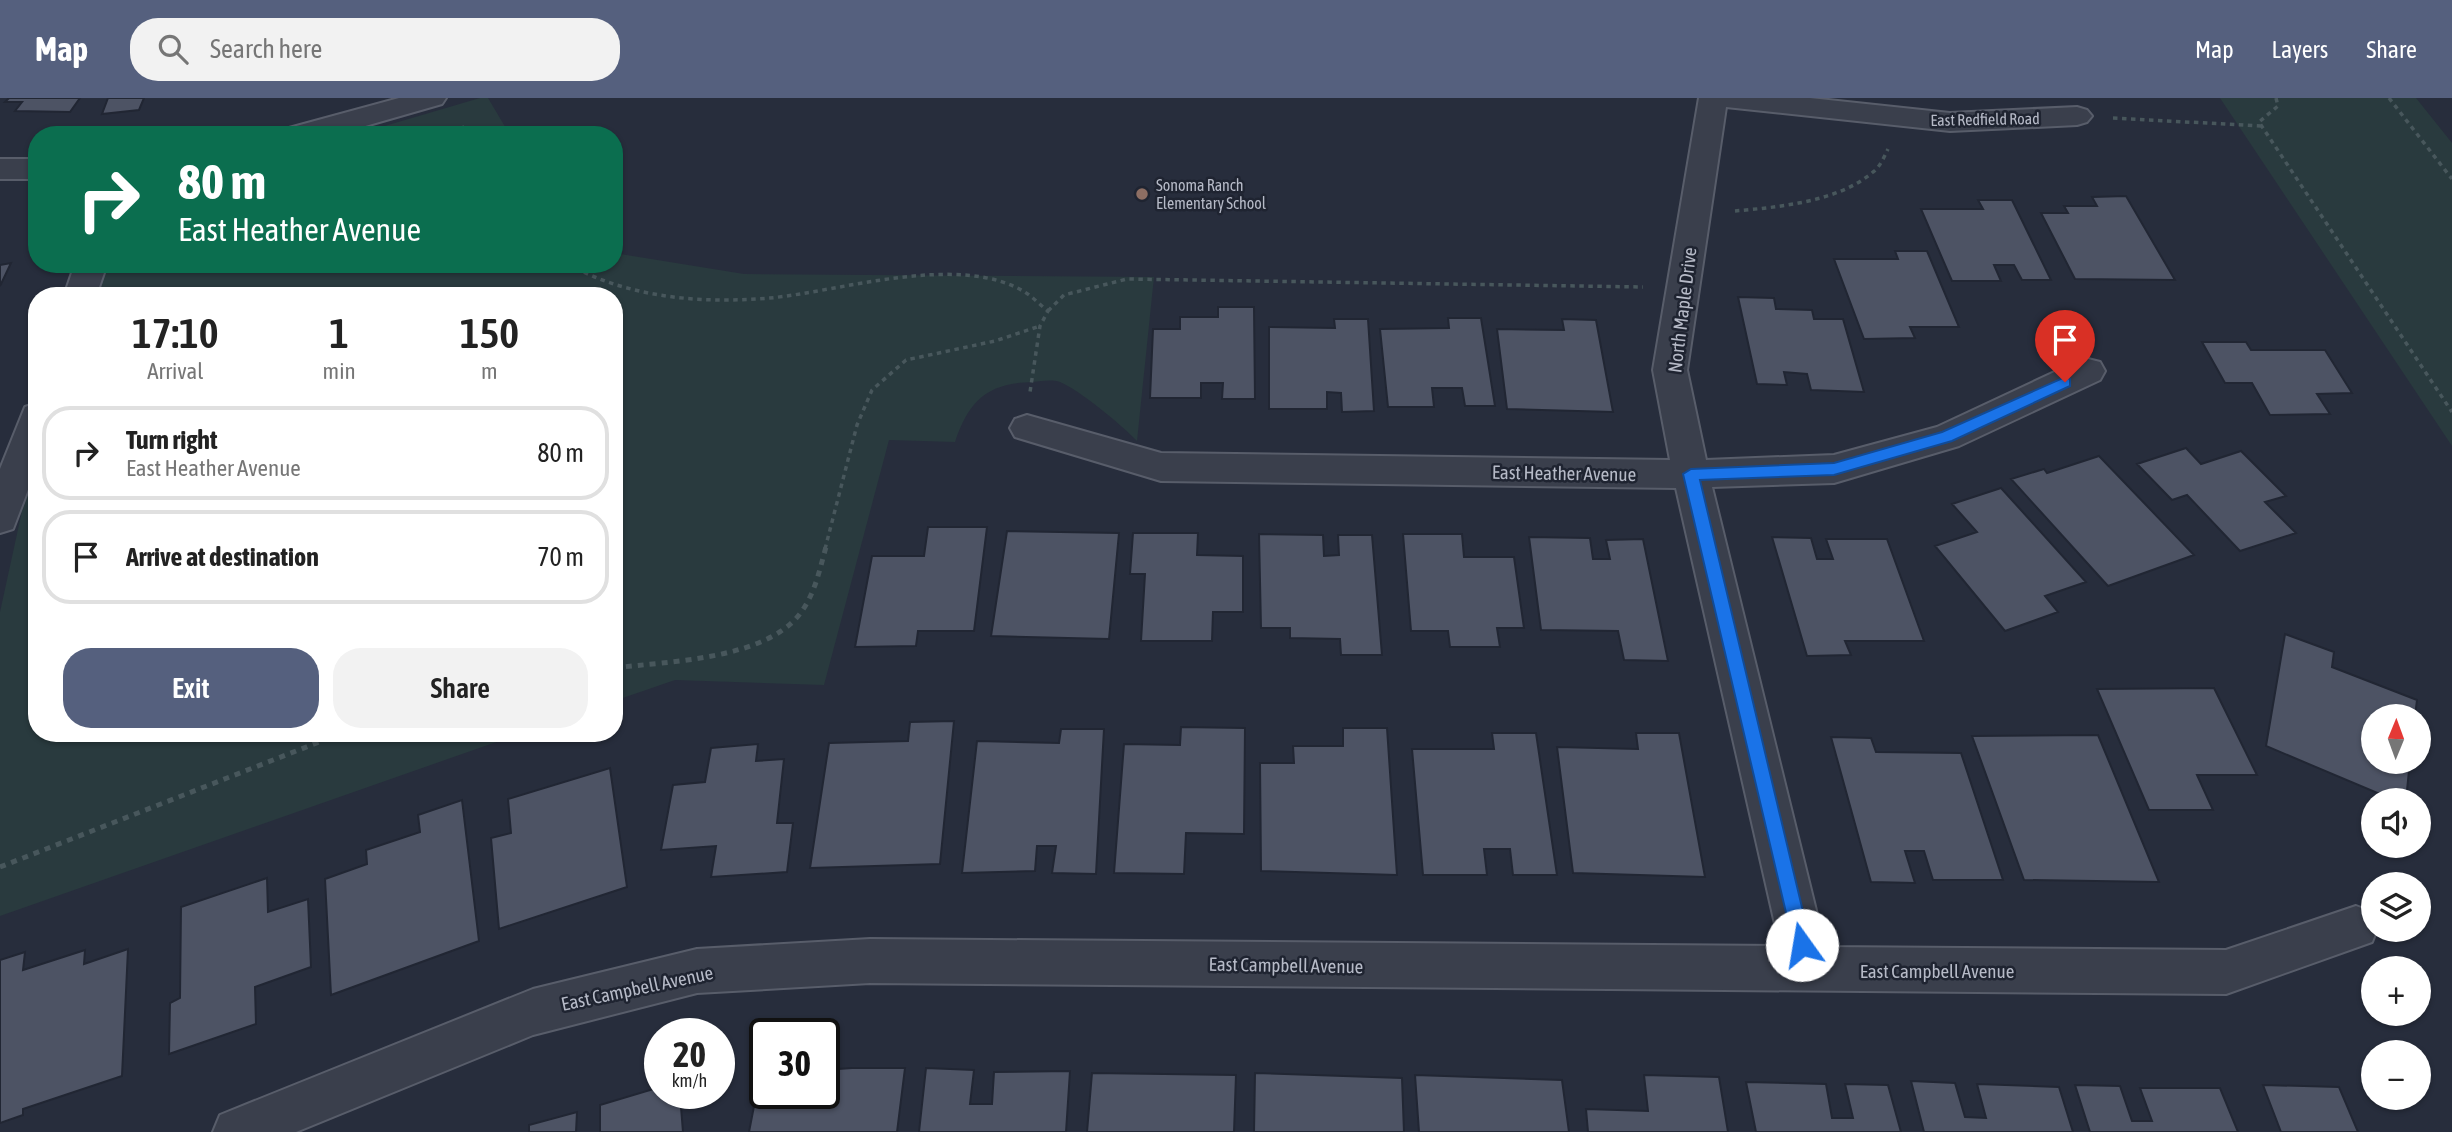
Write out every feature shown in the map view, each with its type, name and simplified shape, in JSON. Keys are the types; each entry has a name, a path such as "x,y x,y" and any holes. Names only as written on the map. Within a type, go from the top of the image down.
{"street":[{"path":"331,126 432,98"},
{"name":"North Maple Drive","path":"1713,98 1670,370 1691,474 1808,971"},
{"name":"East Redfield Road","path":"1727,98 1950,122 2077,116"},
{"path":"0,169 28,169"},
{"name":"East Heather Avenue","path":"1027,428 1161,467 1691,474 1834,469 1947,437 2088,371"},
{"path":"0,519 28,441"},
{"name":"East Campbell Avenue","path":"237,1132 533,1012 697,971 870,961 1808,971 2226,972 2356,927"}],"path":[{"path":"2276,98 2278,106 2259,122 2261,126 2452,412"},
{"path":"2389,98 2452,179"},
{"path":"2077,116 2261,126"},
{"path":"1696,210 1770,208 1816,198 1849,185 1875,172 1903,118"},
{"path":"590,273 629,289 702,298 770,298 885,281 979,277 1026,293 1048,311"},
{"path":"1027,428 1040,326 1048,311 1064,295 1127,279 1683,290"},
{"path":"623,667 714,655 773,638 803,610 817,581 857,425 872,390 906,360 995,341 1040,326"},
{"path":"0,867 318,742"}],"shaded area":[{"path":"488,98 505,126 385,126"},
{"path":"2220,98 2416,98 2452,143 2452,446"},
{"path":"623,254 744,274 1154,277 1137,441 1078,392 1060,382 1050,380 1017,383 992,390 974,405 955,442 889,440 824,685 675,680 623,698 623,287 98,287 103,273 623,273"},
{"path":"28,494 28,742 496,742 0,916 0,612"}],"building":[{"path":"9,98 80,98 70,112 15,111 22,102 5,102"},
{"path":"108,98 144,98 139,110 102,114"},
{"path":"2126,196 2175,280 2075,279 2041,213 2068,213 2064,206 2097,206 2092,197"},
{"path":"1978,200 2012,200 2051,280 2022,280 2014,265 1994,265 2001,281 1952,281 1921,209 1983,209"},
{"path":"1895,251 1927,251 1959,327 1910,327 1915,338 1864,339 1834,259 1898,259"},
{"path":"11,263 0,286 0,265"},
{"path":"1738,297 1774,298 1776,309 1812,310 1814,319 1843,319 1864,392 1811,390 1807,374 1784,372 1787,385 1757,384"},
{"path":"1218,307 1254,307 1255,399 1222,399 1223,383 1201,383 1201,398 1150,398 1153,329 1180,329 1180,317 1218,317"},
{"path":"1448,318 1481,318 1495,406 1465,406 1462,388 1432,388 1434,407 1388,407 1380,329 1449,328"},
{"path":"1334,319 1368,319 1374,411 1342,412 1341,393 1327,392 1327,409 1269,409 1269,327 1335,328"},
{"path":"1562,319 1596,320 1613,412 1507,409 1497,329 1564,330"},
{"path":"2202,342 2246,342 2251,350 2325,350 2352,393 2317,394 2330,414 2270,415 2252,383 2225,383"},
{"path":"2186,448 2201,464 2241,451 2286,496 2265,502 2296,533 2240,551 2187,495 2172,500 2137,464"},
{"path":"2099,456 2194,555 2108,586 2011,479 2044,469 2047,473"},
{"path":"2001,488 2086,582 2045,596 2058,612 2005,631 1935,546 1977,532 1952,504"},
{"path":"928,527 987,527 974,631 918,631 916,646 855,647 872,556 924,556"},
{"path":"1007,531 1119,533 1109,639 991,636"},
{"path":"1133,533 1198,533 1197,555 1243,556 1243,612 1213,612 1212,641 1141,641 1145,574 1130,574"},
{"path":"1259,534 1323,535 1324,556 1339,555 1338,535 1372,535 1382,655 1341,655 1340,639 1290,638 1290,628 1261,628"},
{"path":"1403,534 1462,534 1464,557 1514,557 1524,628 1497,628 1500,647 1450,647 1448,631 1411,631"},
{"path":"1529,537 1590,538 1593,559 1610,559 1606,540 1643,539 1668,661 1624,660 1618,631 1541,630"},
{"path":"1772,537 1811,538 1817,559 1833,559 1826,539 1887,539 1924,641 1845,641 1851,655 1807,656"},
{"path":"2285,634 2334,652 2332,667 2417,700 2416,704 2361,704 2361,774 2409,774 2407,788 2366,788 2266,746"},
{"path":"2214,688 2257,775 2197,775 2213,810 2149,810 2097,689"},
{"path":"954,721 940,864 810,868 829,743 908,741 910,722"},
{"path":"1181,727 1245,728 1244,834 1186,833 1184,874 1114,873 1124,744 1180,745"},
{"path":"1343,728 1387,728 1397,875 1261,871 1260,763 1294,763 1293,746 1343,746"},
{"path":"1061,729 1104,729 1096,874 1052,873 1056,846 1037,846 1035,871 962,873 977,741 1059,743"},
{"path":"1492,733 1536,733 1557,875 1513,875 1510,849 1484,849 1487,875 1423,875 1412,749 1494,749"},
{"path":"1636,733 1679,733 1705,877 1573,873 1557,747 1638,749"},
{"path":"2098,735 2159,882 2024,880 1972,736"},
{"path":"1831,737 1871,738 1876,752 1961,753 2003,880 1933,880 1924,851 1905,851 1915,883 1871,882"},
{"path":"758,744 756,761 784,759 777,823 793,823 787,872 711,877 716,846 661,850 673,785 705,782 711,748"},
{"path":"610,768 627,887 499,929 491,838 511,833 508,799"},
{"path":"462,800 479,941 331,995 325,879 367,864 366,850 420,832 418,815"},
{"path":"267,878 268,912 308,899 311,967 255,987 256,1024 169,1054 170,1003 180,998 181,907"},
{"path":"128,949 122,1076 23,1109 23,1115 0,1123 0,960 25,952 23,970 85,950 84,964"},
{"path":"905,1068 897,1132 749,1132 753,1109 840,1109 840,1069"},
{"path":"926,1068 974,1070 970,1104 992,1104 994,1072 1070,1071 1066,1132 919,1132"},
{"path":"1092,1073 1236,1075 1234,1132 1087,1132"},
{"path":"1255,1073 1402,1078 1404,1132 1254,1132"},
{"path":"1415,1075 1562,1080 1569,1132 1419,1132"},
{"path":"1644,1075 1719,1077 1728,1132 1588,1132 1586,1109 1648,1111"},
{"path":"1911,1081 1955,1083 1965,1117 1986,1118 1977,1084 2059,1087 2073,1132 1924,1132"},
{"path":"1746,1082 1826,1084 1832,1118 1853,1118 1845,1084 1888,1085 1901,1132 1756,1132"},
{"path":"2075,1085 2120,1086 2132,1121 2152,1121 2140,1088 2220,1088 2238,1132 2090,1132"},
{"path":"2263,1085 2339,1087 2358,1132 2281,1132"},
{"path":"644,1092 644,1109 681,1109 683,1132 600,1132 600,1105"},
{"path":"577,1112 576,1132 529,1132 529,1125"}],"place":[{"name":"Sonoma Ranch Elementary School","path":"1142,194"}],"route":[{"path":"1802,945 1691,474 1834,469 1947,437 2065,382"}]}
